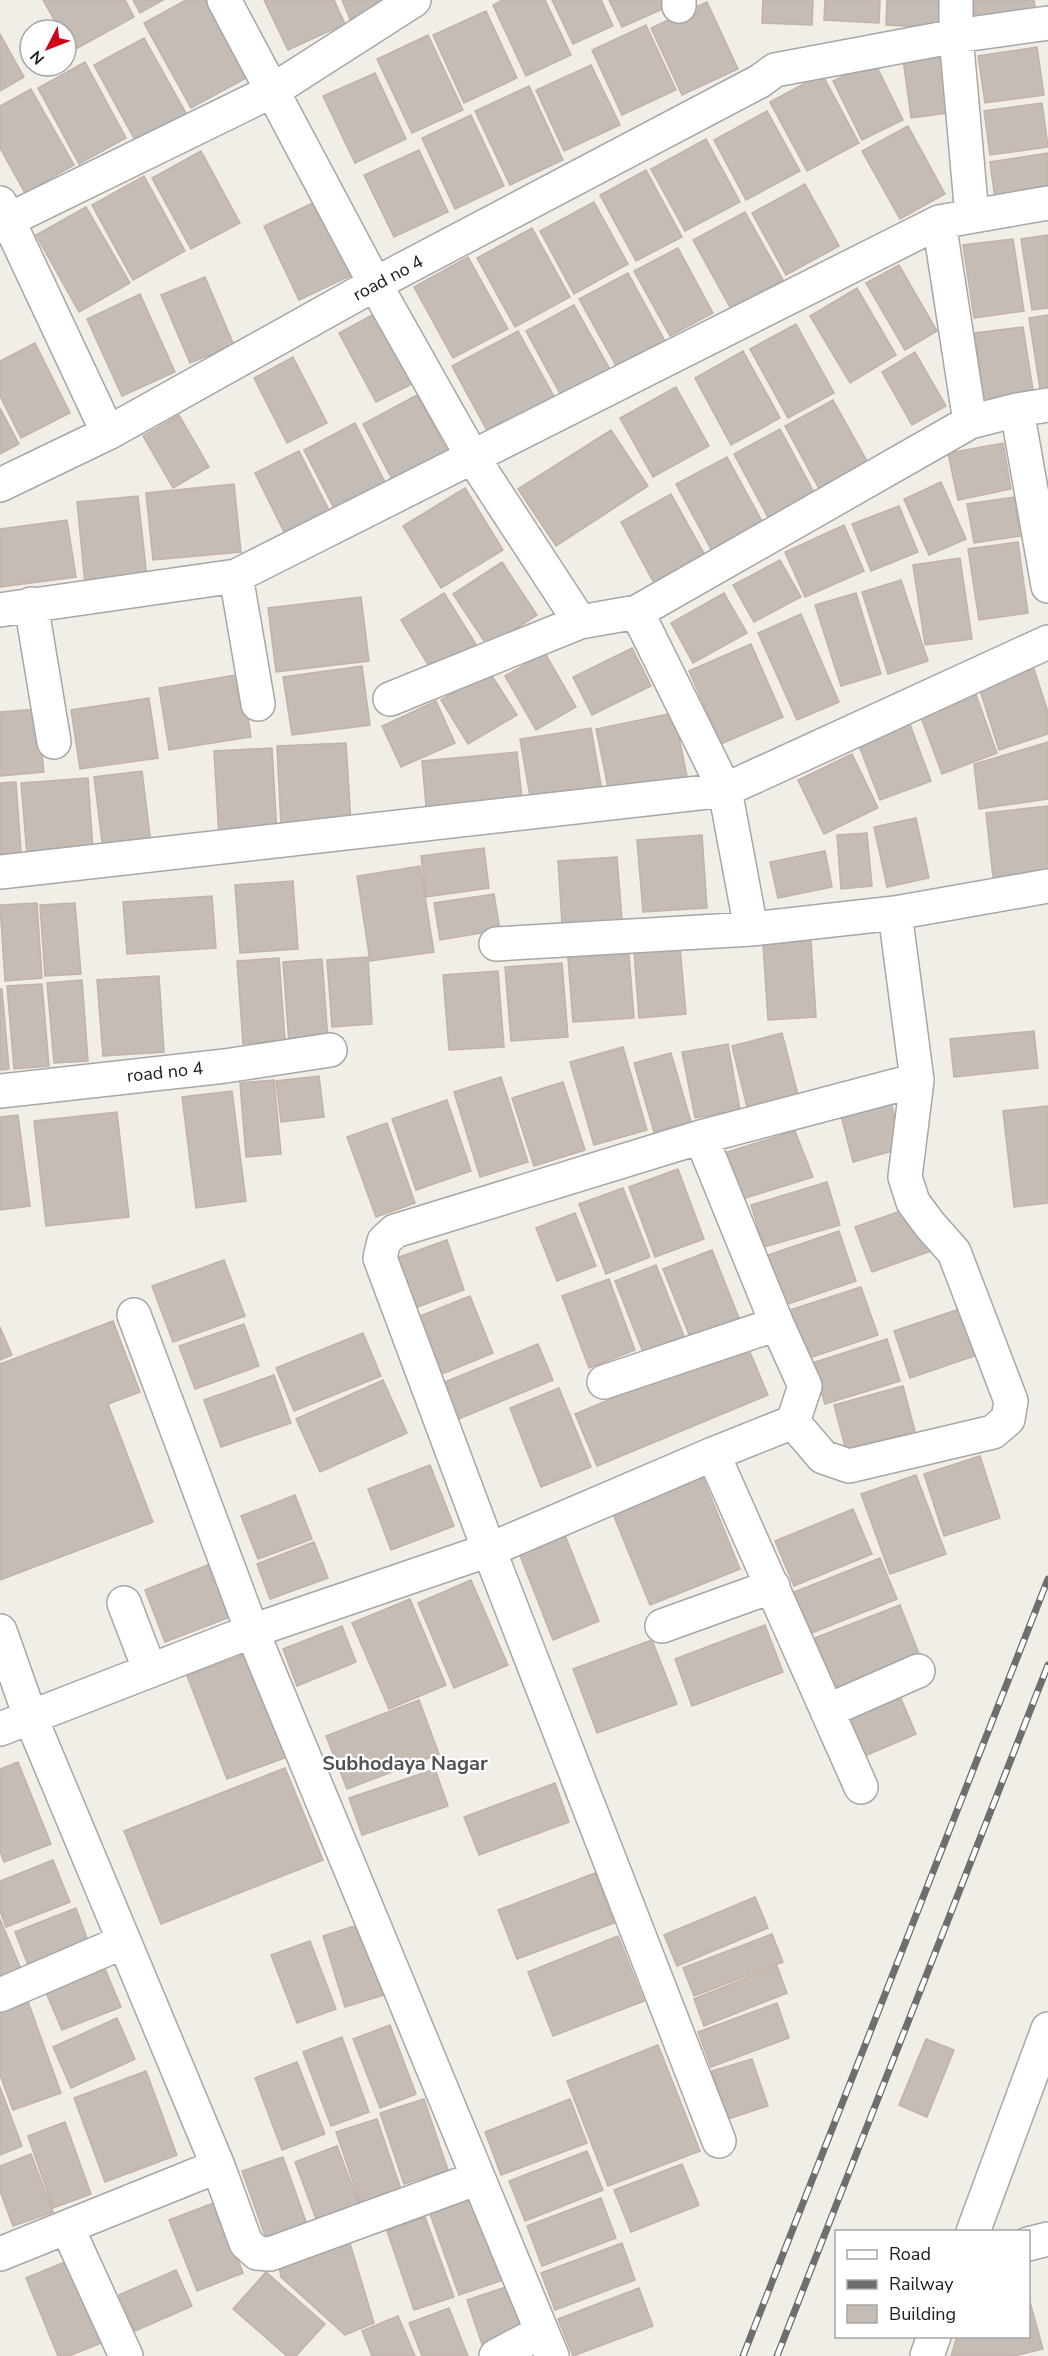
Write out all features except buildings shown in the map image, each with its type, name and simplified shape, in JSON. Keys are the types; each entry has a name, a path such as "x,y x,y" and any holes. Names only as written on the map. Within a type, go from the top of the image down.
{"street":[{"path":"224,0 375,284 473,458 580,622"},
{"path":"108,433 3,215 272,91 414,0"},
{"path":"956,0 956,36 972,216"},
{"path":"956,36 1048,23"},
{"name":"road no 4","path":"0,485 108,433 375,284 750,87 775,70 956,36"},
{"path":"54,742 15,607 236,576 939,222 1048,203"},
{"path":"939,222 970,422"},
{"path":"390,699 580,622 637,612 970,422 1032,408 1048,586"},
{"path":"236,576 258,704"},
{"path":"637,612 725,790 751,929"},
{"path":"0,872 725,790 1048,642"},
{"path":"496,944 751,929 895,913 1048,886"},
{"path":"793,1422 823,1457 849,1466 993,1432 1008,1419 1011,1401 954,1252 930,1225 914,1202 906,1165 917,1080 895,913"},
{"name":"road no 4","path":"0,1091 225,1066 330,1050"},
{"path":"719,2141 489,1550 380,1258 384,1241 395,1231 701,1137 917,1080"},
{"path":"0,1729 252,1631 489,1550 793,1422 806,1386 777,1324 701,1137"},
{"path":"134,1316 252,1631 547,2344 496,2356"},
{"path":"604,1382 777,1324"},
{"path":"713,1454 861,1787"},
{"path":"662,1626 773,1587"},
{"path":"124,1603 150,1671"},
{"path":"0,1631 30,1716 218,2166 246,2243 257,2253 270,2254 478,2178"},
{"path":"827,1711 918,1671"},
{"path":"0,1995 123,1942"},
{"path":"975,2230 1048,2029"},
{"path":"0,2254 218,2166"},
{"path":"67,2227 126,2356"},
{"path":"1030,2244 1048,2239"},
{"path":"927,2356 934,2338"}],"railway":[{"path":"743,2356 1048,1579"},
{"path":"777,2356 1048,1665"}],"district":[{"name":"Subhodaya Nagar","path":"405,1763"}]}
